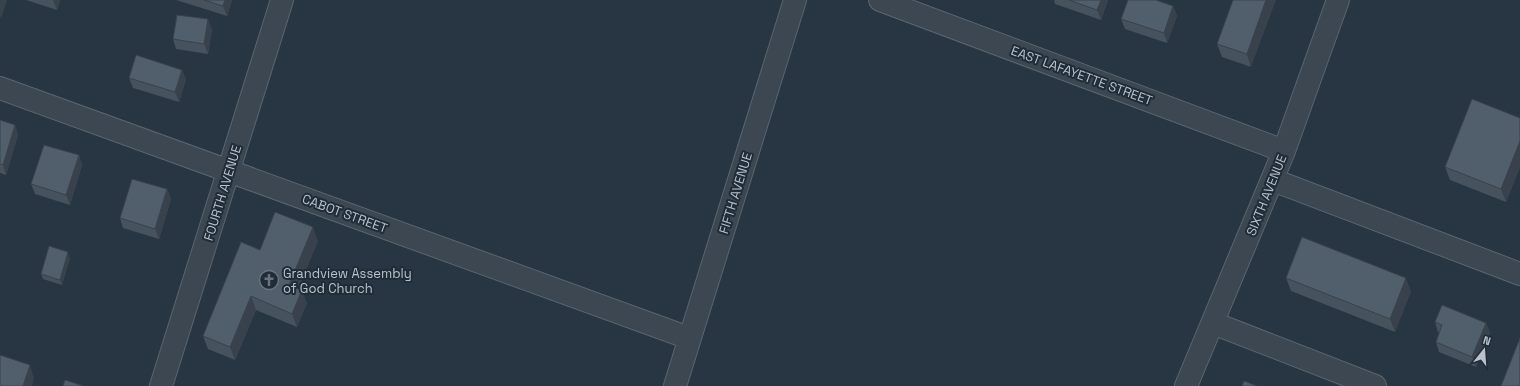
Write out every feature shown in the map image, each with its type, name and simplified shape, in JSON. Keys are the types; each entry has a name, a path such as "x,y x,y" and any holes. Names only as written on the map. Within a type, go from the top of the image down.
{"street":[{"name":"FOURTH AVENUE","path":"161,386 282,0"},
{"name":"FIFTH AVENUE","path":"675,386 795,0"},
{"name":"EAST LAFAYETTE STREET","path":"880,0 1284,151"},
{"name":"SIXTH AVENUE","path":"1186,386 1273,180 1338,0"},
{"name":"CABOT STREET","path":"0,88 690,338"},
{"path":"1273,180 1520,274"},
{"path":"1213,323 1375,386"}],"building":[{"path":"204,0 225,0 223,6"},
{"path":"1069,0 1101,0 1097,10"},
{"path":"1128,0 1156,0 1173,6 1164,33 1121,19"},
{"path":"1233,0 1266,0 1247,54 1217,44"},
{"path":"177,15 208,19 204,44 173,39"},
{"path":"136,55 182,70 175,92 129,78"},
{"path":"1472,99 1520,118 1520,141 1501,189 1445,167"},
{"path":"0,120 15,125 3,165 0,164"},
{"path":"44,145 79,155 66,195 31,184"},
{"path":"132,179 167,189 155,229 120,218"},
{"name":"Grandview Assembly of God Church","path":"275,212 313,227 289,285 302,290 292,314 251,296 230,347 203,336 241,242 260,250"},
{"path":"1302,237 1406,278 1390,319 1286,278"},
{"path":"49,246 68,252 60,280 41,274"},
{"path":"1442,305 1486,323 1472,357 1436,342 1442,325 1435,322"},
{"path":"1520,338 1520,386 1501,386"},
{"path":"0,355 30,365 23,386 0,386"},
{"path":"65,380 84,386 63,386"},
{"path":"1244,381 1257,386 1242,386"}],"place":[{"name":"Grandview Assembly of God Church","path":"269,280"}]}
